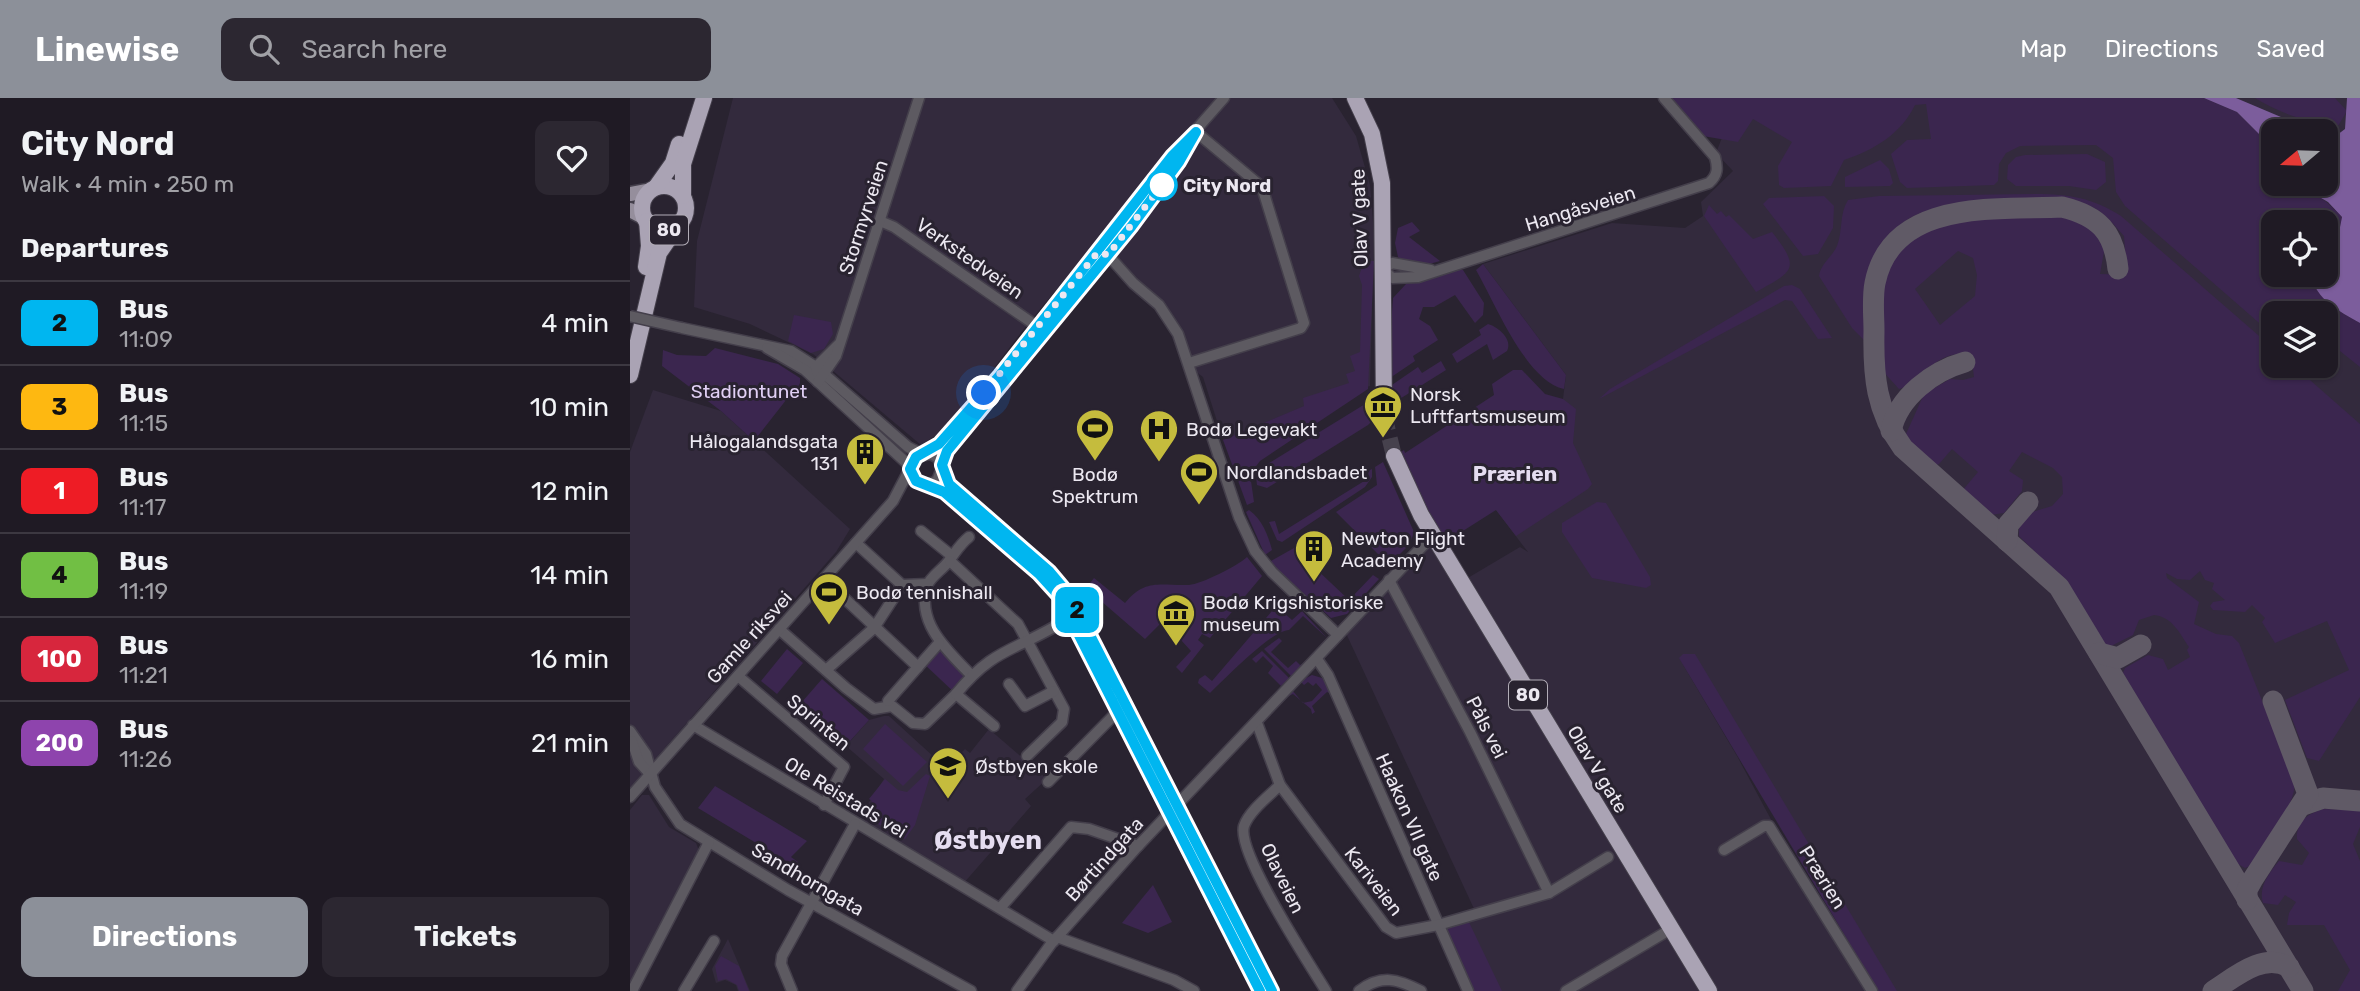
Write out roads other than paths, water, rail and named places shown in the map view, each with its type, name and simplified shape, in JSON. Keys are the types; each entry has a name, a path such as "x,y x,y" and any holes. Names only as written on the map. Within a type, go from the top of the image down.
{"highway":[{"name":"80","path":"630,332 648,256 640,216 644,201 673,163 694,98"},
{"name":"80","path":"630,375 659,253 685,215 683,164 705,98"},
{"name":"Olav V gate","path":"1355,98 1372,134 1380,172 1389,270"},
{"name":"Olav V gate","path":"1366,98 1380,135 1393,214 1388,326 1384,341 1384,415"},
{"name":"80","path":"654,188 673,188 683,197"},
{"name":"80","path":"640,216 660,230 677,226"},
{"name":"Olav V gate","path":"1394,456 1433,535 1709,991"}],"main road":[{"path":"630,194 654,188"}],"street":[{"name":"Stormyrveien","path":"820,374 832,365 919,98"},
{"path":"926,485 939,478 947,451 1179,162 1196,132 1224,98"},
{"name":"Hangåsveien","path":"1389,270 1418,277 1431,270 1699,188 1715,177 1715,156 1664,98"},
{"path":"1189,363 1301,328 1304,323 1262,187 1196,132"},
{"name":"Verkstedveien","path":"880,222 894,227 1038,327"},
{"path":"1102,257 1159,305 1178,334 1239,517 1255,551 1272,572 1338,635"},
{"path":"911,469 913,460 925,454 952,430 1038,327 1102,257"},
{"path":"630,316 791,351 908,447 935,456 949,484 1049,571 1066,590 1260,991"},
{"path":"820,374 911,469 916,481 944,492 1053,589 1122,707"},
{"name":"Gamle riksvei","path":"630,797 893,501 911,469"},
{"name":"Gamle riksvei","path":"893,501 926,485"},
{"path":"921,531 1009,613 1029,640 1064,709 1064,718 1027,756"},
{"name":"Børtindgata","path":"1017,991 1056,939 1138,846 1433,535"},
{"path":"969,537 956,547 951,558 928,584 929,617 939,642 971,675"},
{"path":"856,543 902,585 928,584"},
{"name":"Påls vei","path":"1389,580 1470,732 1549,893"},
{"path":"826,670 874,628 902,585"},
{"path":"844,597 918,667"},
{"path":"779,629 869,706 874,709 892,706 917,723 929,722 971,675 997,653 1055,627"},
{"path":"888,701 939,642"},
{"name":"Haakon VII gate","path":"1317,659 1333,686 1468,991"},
{"name":"Sprinten","path":"738,676 844,767 824,805"},
{"path":"1009,684 1025,706 1054,691"},
{"path":"956,694 994,726"},
{"path":"1048,782 1122,707"},
{"name":"Kariveien","path":"1257,723 1280,785 1386,927 1396,933 1438,925 1549,893 1608,857"},
{"name":"Ole Reistads vei","path":"693,725 855,824 1056,939 1182,983 1194,991"},
{"name":"Sandhorngata","path":"630,733 639,762 650,774 680,824 810,902 971,991"},
{"name":"Olaveien","path":"1280,785 1246,822 1244,834 1271,900 1326,991"},
{"path":"1173,809 1272,991"},
{"path":"792,991 781,964 782,956 855,824"},
{"name":"Prærien","path":"1724,850 1764,826 1769,827 1872,991"},
{"path":"1001,907 1071,827 1089,829 1138,846"},
{"path":"632,991 709,842"},
{"path":"1566,991 1671,929"},
{"path":"684,991 714,941"},
{"path":"1359,991 1381,979 1395,979 1421,991"}],"tunnel":[{"path":"1384,415 1394,456"}],"place":[{"name":"City Nord","path":"1162,185"},
{"name":"Norsk Luftfartsmuseum","path":"1383,439"},
{"name":"Bodø Spektrum","path":"1095,462"},
{"name":"Bodø Legevakt","path":"1159,463"},
{"name":"Hålogalandsgata 131","path":"865,486"},
{"name":"Nordlandsbadet","path":"1199,506"},
{"name":"Newton Flight Academy","path":"1314,583"},
{"name":"Bodø tennishall","path":"829,626"},
{"name":"Bodø Krigshistoriske museum","path":"1176,647"},
{"name":"Østbyen skole","path":"948,800"}],"district":[{"name":"Prærien","path":"1515,474"},
{"name":"Østbyen","path":"988,840"}],"park label":[{"name":"Stadiontunet","path":"749,391"}]}
